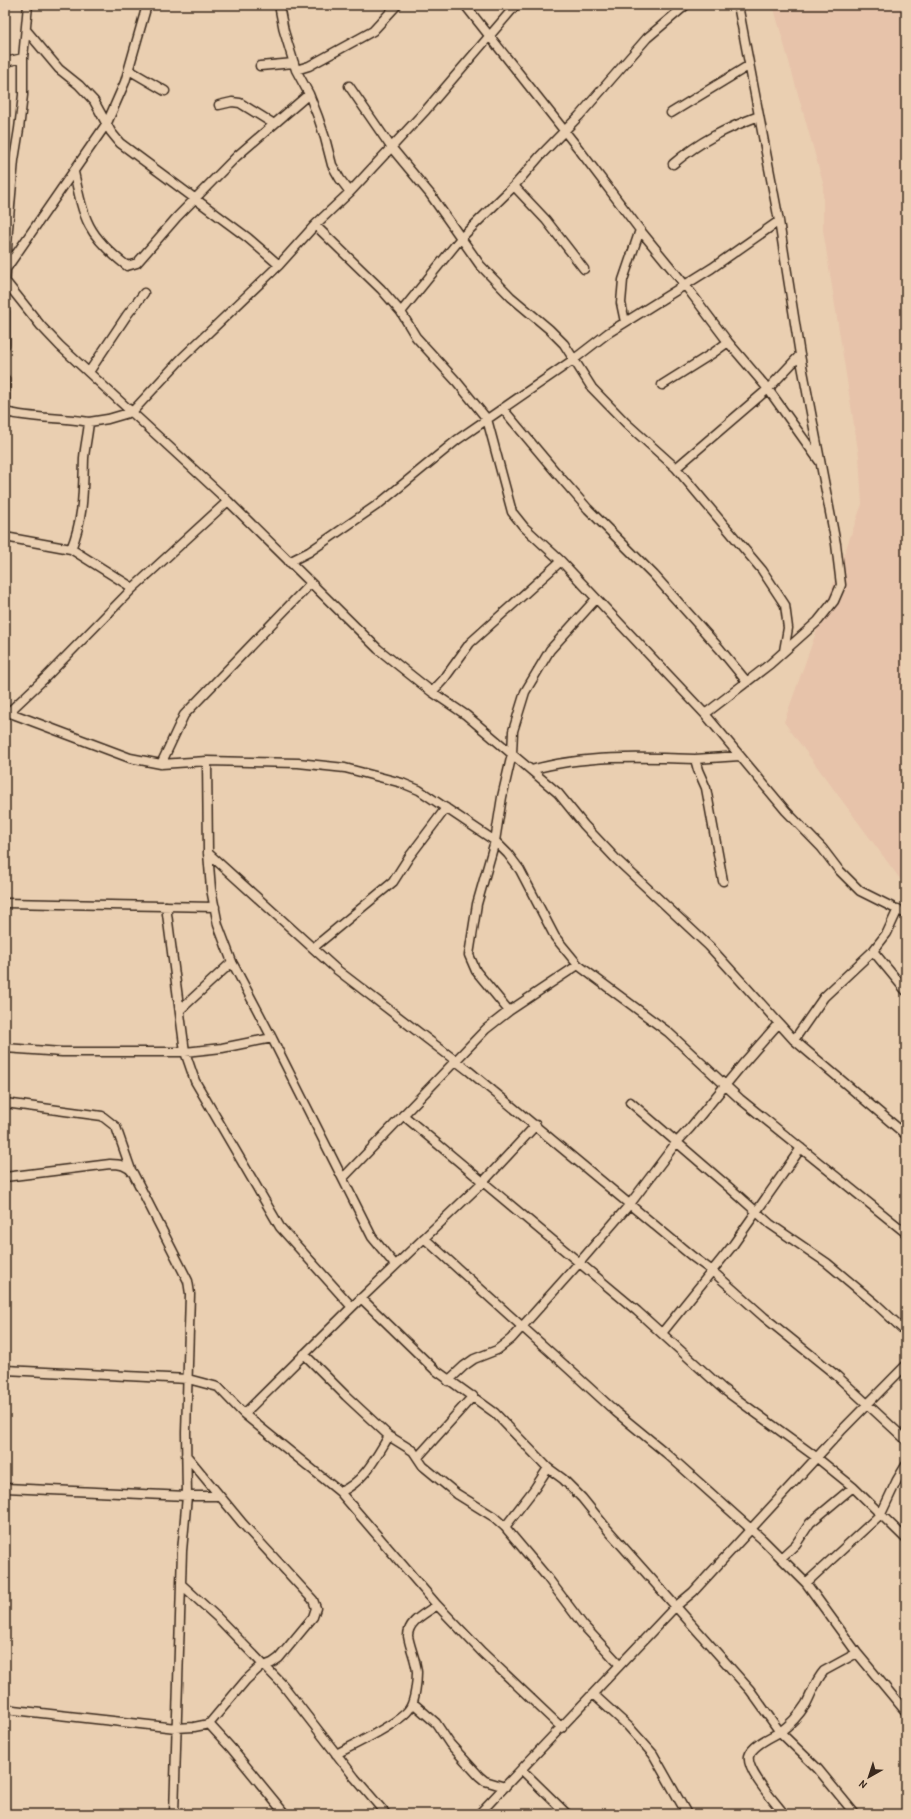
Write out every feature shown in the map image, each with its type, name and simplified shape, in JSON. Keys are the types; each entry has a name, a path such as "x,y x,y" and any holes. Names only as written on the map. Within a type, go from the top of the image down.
{"street":[{"path":"5,292 6,228 22,102 23,58 27,31 28,5"},
{"path":"6,269 107,123 129,70 147,5"},
{"path":"279,5 284,31 295,66 309,94 325,138 332,165 350,192"},
{"path":"260,66 309,66 373,30 397,5"},
{"path":"465,5 640,230 685,284 728,342 768,389 821,464"},
{"path":"5,379 5,415 15,414 69,418 89,422 108,419 132,412 182,358 279,265 316,225 350,192 426,110 516,5"},
{"path":"401,312 461,238 514,186 647,38 686,5"},
{"path":"705,714 747,682 818,621 834,601 841,584 836,544 800,355 779,221 748,66 738,5"},
{"path":"27,31 59,69 79,85 94,101 111,132 120,143 248,238 279,265"},
{"path":"5,62 23,58"},
{"path":"671,113 748,66"},
{"path":"129,70 165,91"},
{"path":"349,86 391,147 430,194 494,281 550,329 564,344 592,388 626,423 676,468 762,570 785,605 788,628 784,651"},
{"path":"74,172 82,211 91,230 108,251 127,266 137,263 177,217 237,156 309,94"},
{"path":"219,105 232,102 240,103 274,124"},
{"path":"674,164 697,145 712,136 759,116"},
{"path":"5,159 14,160"},
{"path":"514,186 546,220 584,269"},
{"path":"289,562 309,552 380,504 436,457 487,419 625,322 712,268 779,221"},
{"path":"316,225 381,289 401,312 416,337 458,382 487,419 512,512 561,561 705,714 786,811 822,848 838,869 860,891 906,914"},
{"path":"625,322 621,302 623,280 640,230"},
{"path":"6,282 41,326 228,501 378,649 432,692 466,715 558,793 584,826 624,868 709,946 794,1040 906,1135"},
{"path":"89,372 127,315 144,294"},
{"path":"5,311 5,344"},
{"path":"662,385 728,342"},
{"path":"676,468 768,389 800,355"},
{"path":"503,409 588,509 654,575 720,649 747,682"},
{"path":"71,549 77,533 84,495 84,458 89,422"},
{"path":"228,501 133,588 45,678 7,712 130,758 161,764 207,761 298,763 345,768 402,783 419,790 495,841 520,870 555,937 578,965 668,1032 724,1086 906,1233"},
{"path":"5,537 71,549 133,588"},
{"path":"432,692 470,643 561,561"},
{"path":"161,764 184,715 311,583"},
{"path":"509,1011 476,972 470,955 477,904 495,841 502,797 512,754 513,731 525,692 550,650 596,599"},
{"path":"531,770 553,764 629,757 695,758 740,756"},
{"path":"695,758 698,770 706,788 723,881"},
{"path":"207,761 208,853 211,888 218,925 232,962 372,1237 395,1266"},
{"path":"313,948 393,882 409,857 446,808"},
{"path":"208,853 336,969 456,1061 536,1125 693,1257 711,1270 764,1317 837,1376 868,1403 906,1440"},
{"path":"5,903 215,907"},
{"path":"166,906 185,1052 195,1080 280,1227 352,1307"},
{"path":"794,1040 824,997 873,951 887,933 898,909"},
{"path":"873,951 906,991"},
{"path":"180,1010 232,962"},
{"path":"343,1178 486,1029 509,1011 578,965"},
{"path":"448,1381 474,1359 498,1350 523,1327 630,1204 676,1143 778,1024"},
{"path":"5,1048 62,1052 185,1052 222,1048 272,1038"},
{"path":"630,1102 731,1189 755,1212 827,1263 876,1304 906,1332"},
{"path":"5,1103 102,1116 116,1127 131,1170 188,1281 190,1294 186,1455 187,1496 181,1584 174,1814"},
{"path":"403,1115 662,1333 723,1389 816,1457 853,1487 906,1539"},
{"path":"244,1414 361,1298 484,1182 536,1125"},
{"path":"662,1333 732,1245 801,1148"},
{"path":"5,1176 110,1164 119,1164 131,1170"},
{"path":"424,1238 576,1376 666,1453 781,1558 806,1583 858,1653 906,1712"},
{"path":"361,1298 434,1369 448,1381 473,1396 495,1413 548,1468 582,1498 675,1607 745,1684 780,1732 818,1769 855,1814"},
{"path":"304,1354 389,1436 413,1451 423,1466 457,1494 494,1517 505,1527 543,1572 583,1625 620,1665"},
{"path":"479,1814 675,1607 693,1592 816,1457 906,1365"},
{"path":"5,1370 188,1379 218,1387 244,1414 340,1492 437,1606 482,1652 562,1728"},
{"path":"418,1457 473,1396"},
{"path":"340,1492 350,1488 359,1480 389,1436"},
{"path":"5,1709 176,1728 209,1724 246,1680 259,1668 279,1658 313,1617 316,1608 313,1600 243,1524 186,1455"},
{"path":"806,1583 881,1514 886,1508 897,1480 906,1465"},
{"path":"505,1527 535,1488 548,1468"},
{"path":"781,1558 796,1544 810,1523 853,1487"},
{"path":"5,1488 187,1496 220,1496"},
{"path":"181,1584 208,1607 265,1666 301,1707 336,1754 386,1814"},
{"path":"336,1754 367,1738 403,1716 409,1710 413,1703 417,1674 408,1636 408,1630 410,1624 437,1606"},
{"path":"784,1814 754,1774 749,1764 749,1756 753,1749 780,1732 794,1720 806,1704 824,1671 858,1653"},
{"path":"593,1694 628,1726 653,1754 687,1814"},
{"path":"413,1703 436,1723 450,1744 479,1776 485,1781 505,1787"},
{"path":"209,1724 231,1748 285,1814"},
{"path":"522,1770 568,1814"}],"shaded area":[{"path":"773,5 906,5 906,887 784,722 862,504 859,456 823,230 823,183"}]}
